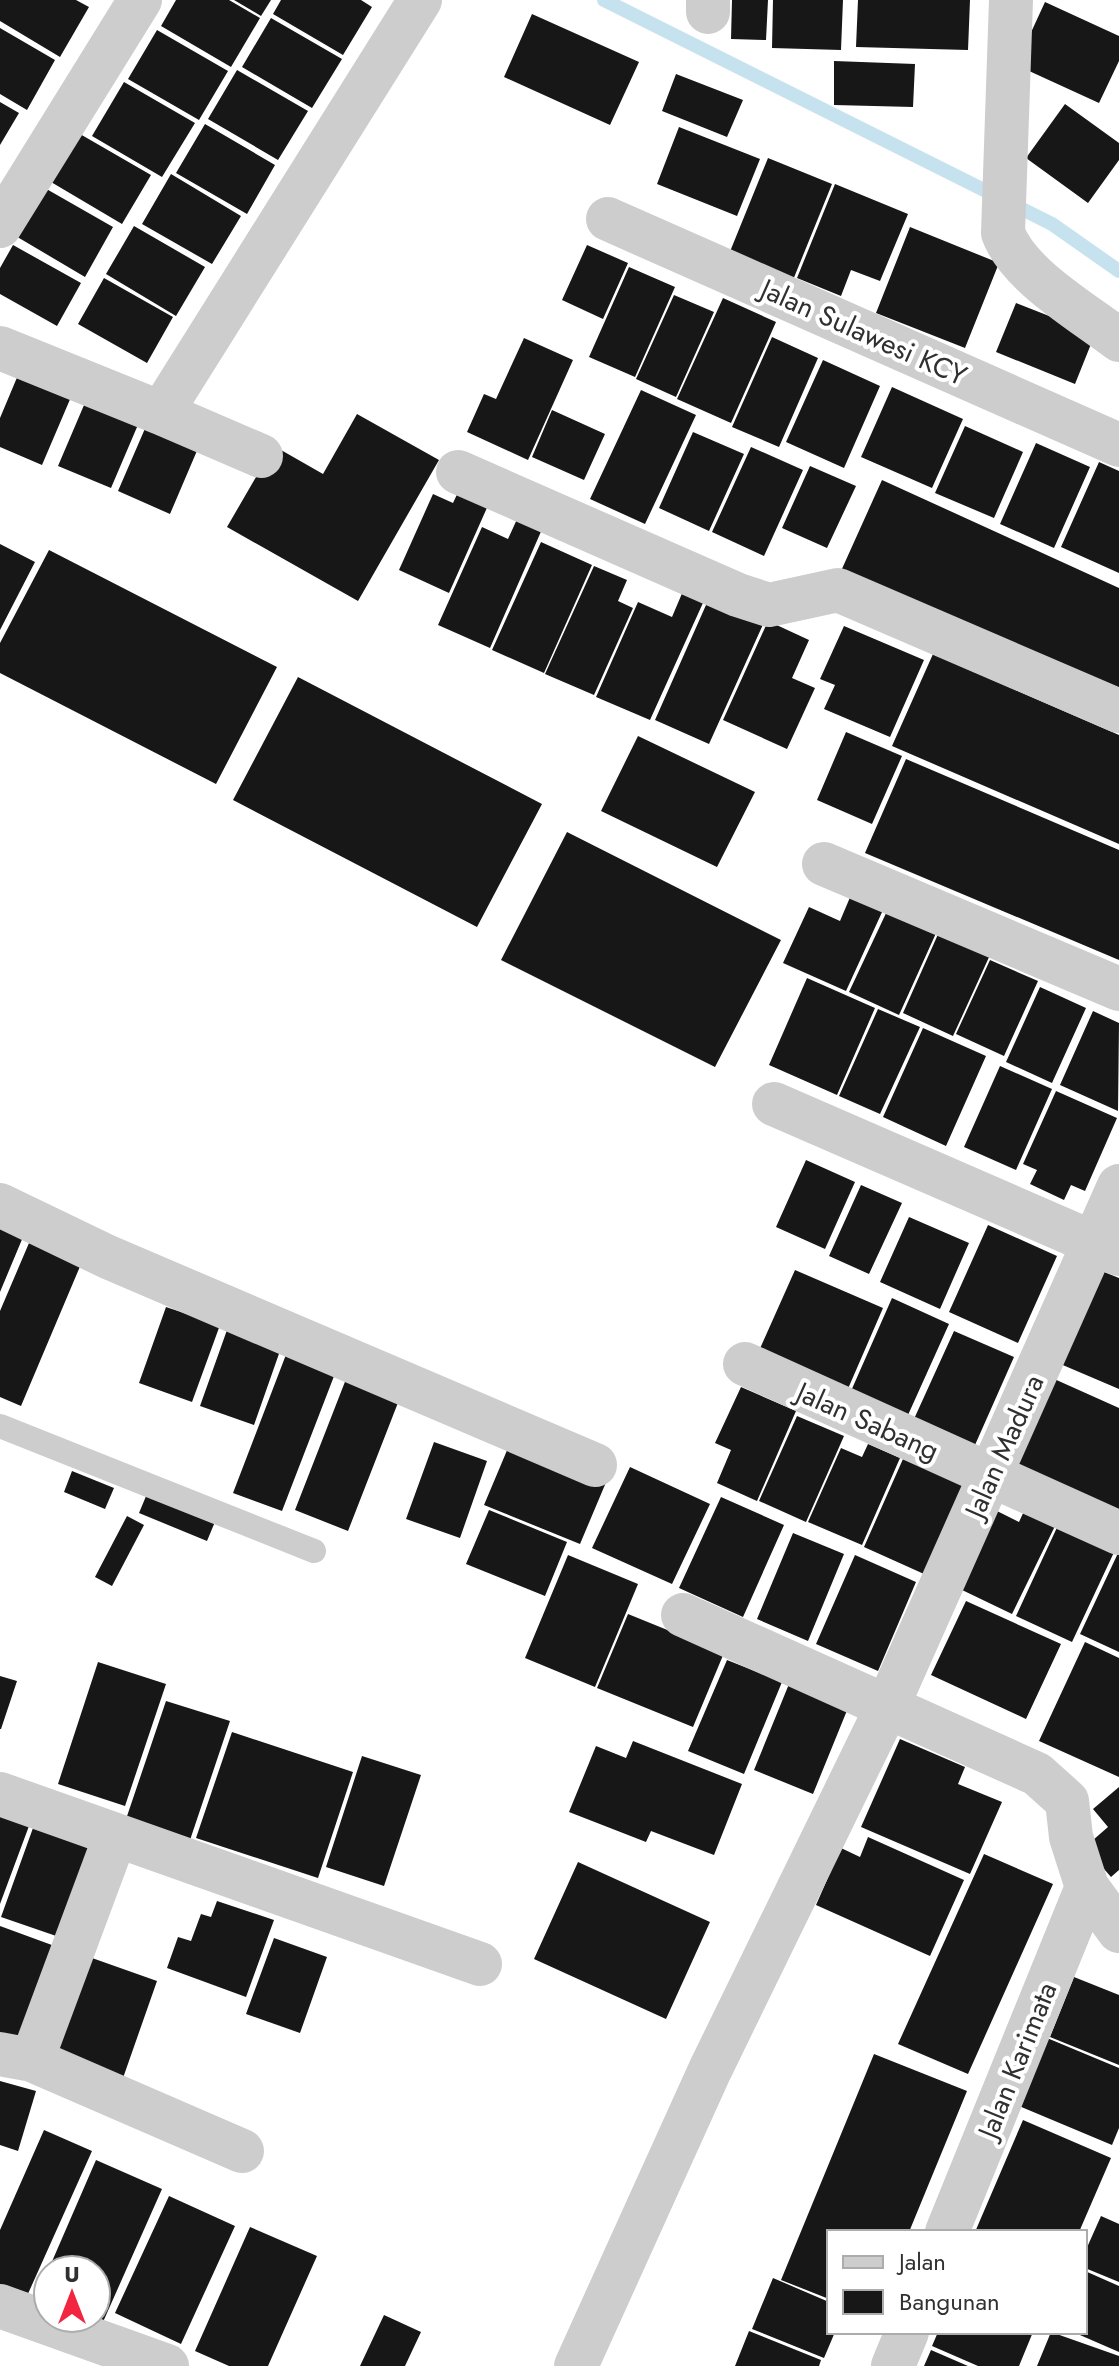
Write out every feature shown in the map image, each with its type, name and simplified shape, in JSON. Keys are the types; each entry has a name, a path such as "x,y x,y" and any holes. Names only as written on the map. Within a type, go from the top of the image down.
{"street":[{"path":"0,226 140,0"},
{"path":"161,413 420,0"},
{"path":"1011,0 1002,184 1003,233 1009,250 1023,266 1119,340"},
{"name":"Jalan Sulawesi KCY","path":"608,219 1119,445"},
{"path":"0,348 261,456"},
{"path":"458,472 738,595 769,605 838,590 1119,711"},
{"path":"824,864 1119,989"},
{"path":"774,1104 1106,1248"},
{"name":"Jalan Madura","path":"576,2366 710,2070 888,1705 992,1477 1106,1248 1119,1186"},
{"path":"0,1205 108,1257 595,1465"},
{"name":"Jalan Sabang","path":"745,1364 1119,1533"},
{"path":"683,1615 1037,1774 1067,1801 1071,1837 1087,1887 1119,1931"},
{"path":"0,1794 480,1964"},
{"path":"115,1837 16,2057 242,2151"},
{"name":"Jalan Karimata","path":"948,2230 1087,1887"},
{"path":"0,2306 167,2366"},
{"path":"893,2366 906,2334"}],"lane":[{"path":"0,1426 314,1551"}],"building":[{"path":"0,0 76,0 89,7 60,57 0,21"},
{"path":"176,0 229,0 260,18 231,67 161,26"},
{"path":"234,0 271,0 261,16"},
{"path":"281,0 361,0 372,7 343,55 273,14"},
{"path":"732,0 768,0 766,40 731,39"},
{"path":"773,0 843,0 841,50 772,48"},
{"path":"858,0 970,0 968,50 856,47"},
{"path":"1045,2 1119,36 1119,61 1099,103 1016,65"},
{"path":"532,14 639,62 610,125 504,77"},
{"path":"271,18 342,59 312,108 242,67"},
{"path":"0,28 55,60 27,110 0,94"},
{"path":"157,30 228,71 199,120 128,79"},
{"path":"834,61 915,64 913,107 834,105"},
{"path":"237,70 308,111 278,160 208,119"},
{"path":"676,74 743,100 727,137 662,111"},
{"path":"124,82 195,123 162,177 92,136"},
{"path":"0,102 19,113 0,145"},
{"path":"1065,104 1119,143 1119,160 1088,203 1026,158"},
{"path":"205,124 275,165 247,214 176,173"},
{"path":"679,127 760,159 737,216 657,184"},
{"path":"80,134 151,175 122,224 51,182"},
{"path":"768,158 832,184 793,280 729,254"},
{"path":"171,174 241,216 212,264 142,224"},
{"path":"835,184 908,214 880,281 851,270 841,296 797,278"},
{"path":"43,187 113,227 85,277 14,235"},
{"path":"134,226 205,267 176,316 106,274"},
{"path":"910,227 999,263 965,348 876,313"},
{"path":"13,245 81,283 57,326 0,294 0,268"},
{"path":"587,245 628,263 603,319 562,300"},
{"path":"629,267 675,287 635,377 589,357"},
{"path":"104,278 173,317 147,363 78,324"},
{"path":"674,295 714,312 676,397 636,379"},
{"path":"723,298 776,322 731,423 677,399"},
{"path":"1016,303 1095,334 1075,384 996,352"},
{"path":"772,337 818,358 779,447 732,427"},
{"path":"524,338 573,360 528,460 467,432 484,394 496,399"},
{"path":"823,360 880,386 844,468 786,442"},
{"path":"21,368 74,390 42,465 0,447 0,418"},
{"path":"892,387 963,419 932,488 861,457"},
{"path":"641,390 696,415 645,524 590,499"},
{"path":"90,391 143,413 111,488 58,466"},
{"path":"552,410 605,434 584,480 532,457"},
{"path":"357,414 439,460 358,601 227,527 274,446 323,474"},
{"path":"150,417 202,439 170,514 118,491"},
{"path":"965,426 1023,452 994,518 935,493"},
{"path":"693,432 744,454 709,531 659,508"},
{"path":"1036,443 1090,467 1054,548 1000,524"},
{"path":"751,447 803,470 764,556 712,532"},
{"path":"1099,462 1119,471 1119,573 1061,547"},
{"path":"810,466 856,486 827,548 782,528"},
{"path":"882,480 1119,588 1119,696 841,571"},
{"path":"460,488 490,501 449,593 399,570 433,494 453,503"},
{"path":"518,517 543,527 490,648 438,625 482,527 508,539"},
{"path":"541,542 592,565 544,673 492,650"},
{"path":"0,544 35,562 0,630"},
{"path":"49,550 277,667 216,784 0,673 0,643"},
{"path":"594,566 627,580 618,601 633,608 594,695 545,674"},
{"path":"686,584 707,594 650,720 596,697 638,602 672,617"},
{"path":"710,596 765,620 709,744 655,720"},
{"path":"768,621 809,640 792,678 815,688 787,749 723,720"},
{"path":"844,626 924,660 890,737 824,709 835,685 820,679"},
{"path":"933,654 1119,735 1119,844 892,746"},
{"path":"298,677 542,804 477,927 233,800"},
{"path":"846,732 902,756 872,824 817,800"},
{"path":"638,736 755,792 717,867 601,811"},
{"path":"906,759 1119,850 1119,960 865,853"},
{"path":"567,832 781,940 715,1067 501,960"},
{"path":"851,895 883,910 846,991 783,963 809,907 840,921"},
{"path":"888,909 937,931 899,1015 849,992"},
{"path":"939,932 990,955 953,1036 903,1013"},
{"path":"990,960 1038,981 1004,1056 956,1034"},
{"path":"807,978 875,1008 837,1095 769,1065"},
{"path":"1040,987 1086,1008 1052,1083 1006,1062"},
{"path":"878,1009 920,1027 880,1114 839,1096"},
{"path":"1093,1011 1119,1023 1118,1111 1060,1085"},
{"path":"923,1028 986,1056 946,1146 883,1117"},
{"path":"1000,1066 1052,1089 1016,1170 964,1147"},
{"path":"1056,1091 1117,1118 1085,1191 1071,1185 1064,1200 1030,1184 1037,1170 1023,1164"},
{"path":"806,1160 855,1182 825,1249 776,1227"},
{"path":"861,1185 902,1203 869,1274 829,1256"},
{"path":"909,1217 969,1243 940,1309 880,1282"},
{"path":"988,1225 1057,1256 1018,1343 949,1312"},
{"path":"0,1226 23,1237 0,1292"},
{"path":"32,1236 84,1257 21,1406 0,1397 0,1311"},
{"path":"795,1270 883,1308 847,1391 758,1353"},
{"path":"1099,1270 1119,1278 1119,1389 1058,1363"},
{"path":"892,1298 949,1324 908,1415 851,1391"},
{"path":"166,1307 220,1325 192,1402 139,1383"},
{"path":"227,1330 281,1348 254,1425 200,1406"},
{"path":"954,1331 1014,1357 975,1445 914,1419"},
{"path":"287,1352 336,1371 282,1511 233,1493"},
{"path":"348,1374 401,1395 348,1531 295,1510"},
{"path":"1052,1378 1119,1408 1119,1510 1013,1464"},
{"path":"741,1387 796,1411 757,1501 717,1483 731,1450 715,1443"},
{"path":"797,1416 844,1436 806,1522 759,1501"},
{"path":"511,1441 607,1480 580,1544 484,1505"},
{"path":"434,1442 487,1461 460,1538 406,1519"},
{"path":"868,1444 900,1458 862,1545 808,1522 841,1448 862,1457"},
{"path":"903,1459 964,1485 924,1574 864,1547"},
{"path":"630,1467 710,1504 672,1584 592,1548"},
{"path":"72,1471 114,1488 105,1509 64,1492"},
{"path":"149,1489 217,1517 207,1541 139,1513"},
{"path":"721,1497 784,1525 743,1617 679,1588"},
{"path":"1025,1509 1056,1524 1012,1614 960,1589 997,1511 1019,1522"},
{"path":"489,1510 567,1542 545,1596 466,1564"},
{"path":"127,1516 144,1525 112,1586 95,1577"},
{"path":"1060,1521 1116,1548 1072,1642 1016,1616"},
{"path":"793,1533 844,1554 808,1641 757,1619"},
{"path":"1119,1551 1119,1652 1080,1634"},
{"path":"568,1555 638,1584 595,1687 525,1658"},
{"path":"855,1555 916,1582 878,1671 816,1644"},
{"path":"966,1601 1061,1644 1026,1719 931,1675"},
{"path":"628,1614 724,1653 693,1727 597,1688"},
{"path":"1085,1642 1119,1658 1119,1777 1039,1741"},
{"path":"727,1660 782,1682 744,1774 688,1751"},
{"path":"98,1662 166,1684 125,1806 58,1784"},
{"path":"0,1676 17,1681 1,1729 0,1729"},
{"path":"789,1684 848,1708 813,1794 754,1770"},
{"path":"166,1701 230,1721 187,1849 123,1828"},
{"path":"232,1732 353,1772 318,1878 196,1838"},
{"path":"900,1739 965,1767 958,1784 1002,1802 970,1874 861,1827"},
{"path":"633,1741 742,1784 714,1855 651,1831 646,1842 569,1812 596,1746 626,1758"},
{"path":"362,1756 421,1775 384,1886 326,1867"},
{"path":"1119,1787 1119,1870 1111,1877 1085,1847 1108,1827 1093,1809"},
{"path":"0,1816 29,1826 0,1904"},
{"path":"33,1828 94,1850 62,1938 1,1917"},
{"path":"868,1837 964,1880 930,1956 816,1905 841,1848 860,1857"},
{"path":"984,1854 1053,1884 968,2074 898,2044"},
{"path":"578,1862 710,1922 666,2019 534,1959"},
{"path":"217,1901 274,1920 246,1997 167,1968 178,1937 191,1941 201,1914 211,1917"},
{"path":"0,1926 60,1948 25,2044 0,2036"},
{"path":"274,1938 327,1957 300,2033 246,2014"},
{"path":"92,1958 157,1981 123,2078 57,2054"},
{"path":"1074,1977 1119,1995 1119,2065 1050,2037"},
{"path":"1047,2038 1119,2068 1119,2128 1112,2145 1019,2106"},
{"path":"874,2054 967,2091 910,2230 827,2230 827,2298 781,2280"},
{"path":"0,2081 36,2091 18,2151 0,2145"},
{"path":"1023,2120 1111,2158 1080,2230 976,2230"},
{"path":"44,2130 92,2151 46,2254 32,2254 32,2285 27,2296 0,2284 0,2230"},
{"path":"96,2160 162,2189 112,2302 112,2254 55,2254"},
{"path":"169,2196 235,2226 181,2344 115,2313"},
{"path":"1101,2216 1119,2224 1119,2282 1087,2269 1087,2248"},
{"path":"250,2227 317,2256 268,2366 229,2366 195,2351"},
{"path":"1087,2272 1119,2286 1119,2352 1078,2334 1087,2334"},
{"path":"773,2278 827,2301 827,2334 834,2334 824,2358 752,2329"},
{"path":"384,2315 421,2332 405,2366 360,2366"},
{"path":"749,2331 821,2360 819,2366 735,2366"},
{"path":"937,2334 1032,2334 1019,2366 978,2366 932,2346"},
{"path":"1050,2334 1119,2356 1119,2366 1037,2366"},
{"path":"931,2350 968,2366 924,2366"}],"waterway":[{"path":"604,0 1052,224 1119,271"}]}
